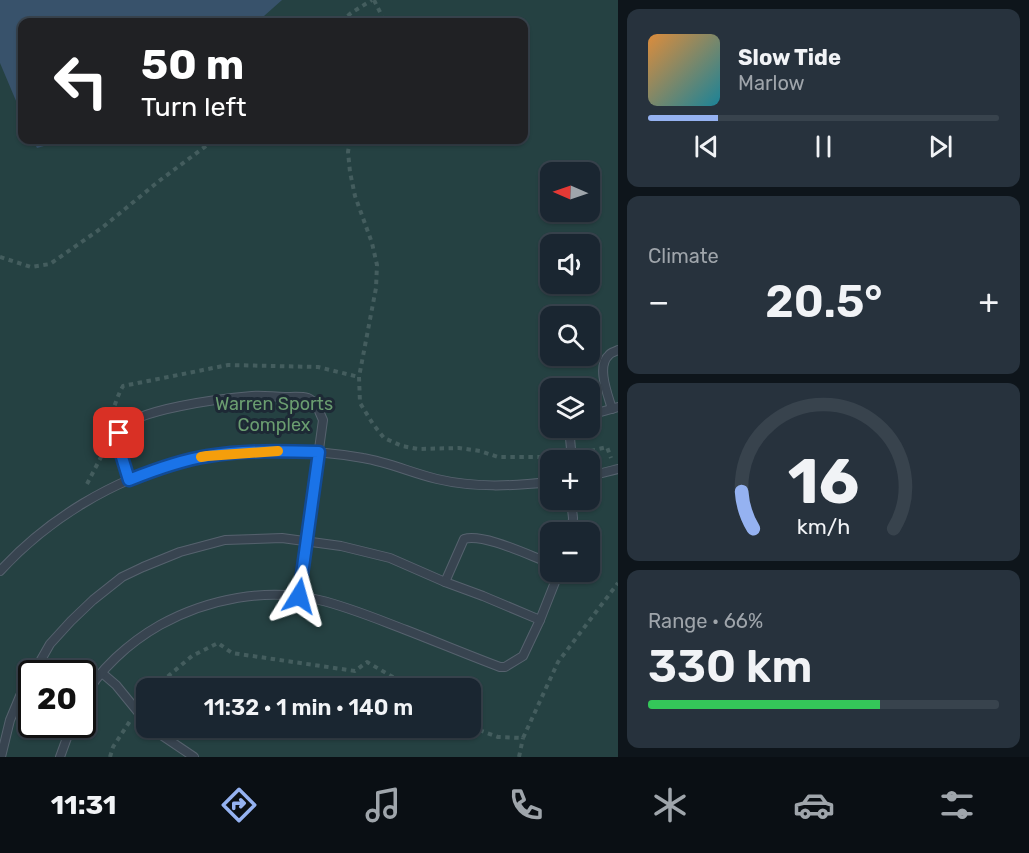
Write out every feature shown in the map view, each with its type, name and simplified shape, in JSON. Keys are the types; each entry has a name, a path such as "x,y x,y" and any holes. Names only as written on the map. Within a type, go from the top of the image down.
{"lane":[{"path":"600,412 615,408 603,380 604,363 608,355 618,350"},
{"path":"129,480 118,444 119,433 125,424 136,417 183,405 221,399 255,396 309,399 316,404 323,420 299,596"},
{"path":"0,571 25,546 62,517 96,496 163,467 207,456 270,451 319,452 365,458 435,479 468,485 519,486 540,483"},
{"path":"600,474 618,469"},
{"path":"41,660 50,644 71,621 93,600 122,578 180,552 225,540 282,538 341,546 390,558 540,620"},
{"path":"445,582 464,539 468,538 488,540 540,559"},
{"path":"96,681 126,648 172,619 198,607 240,597 274,594 318,599 358,611 505,667 524,656 555,582"},
{"path":"102,673 116,685 136,709"},
{"path":"1,757 10,720 18,701"},
{"path":"60,757 67,738"},
{"path":"166,738 194,757"}],"path":[{"path":"345,18 373,0 382,18"},
{"path":"0,256 31,267 50,264 103,227 208,144"},
{"path":"349,144 350,172 355,196 372,243 377,265 376,288 359,377 360,403 384,438 402,446 418,449 459,448 498,457 540,458"},
{"path":"597,450 607,447 609,451"},
{"path":"519,757 523,738 558,662 618,583"},
{"path":"166,678 192,656 218,643 232,653 355,671 367,662 395,678"},
{"path":"110,757 113,747 136,714"},
{"path":"481,731 498,737 523,738"}],"green space":[{"name":"Warren Sports Complex","path":"0,0 618,0 618,757 0,757"}],"water":[{"path":"0,0 282,0 259,18 18,18 18,106 0,63"},
{"path":"35,144 51,144 37,148"}],"slow traffic":[{"path":"201,457 278,451"}],"route":[{"path":"119,433 118,444 129,480 163,467 207,456 270,451 319,452 299,596"}]}
